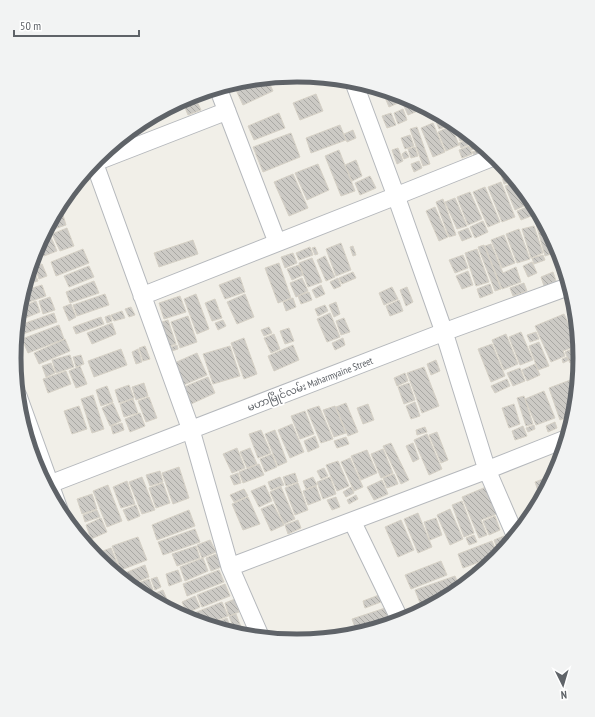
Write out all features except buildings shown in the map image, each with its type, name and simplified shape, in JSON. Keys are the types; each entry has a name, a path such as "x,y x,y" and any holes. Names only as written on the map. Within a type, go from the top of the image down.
{"street":[{"path":"355,88 396,196 444,332 487,470 513,531"},
{"path":"220,93 277,242"},
{"path":"110,156 227,111"},
{"path":"142,296 489,159"},
{"path":"96,169 190,430 230,567 259,633"},
{"name":"မဟာမြိုင်လမ်း Maharmyaine Street","path":"51,484 444,332 565,288"},
{"path":"230,567 561,441"},
{"path":"352,521 398,616"}]}
